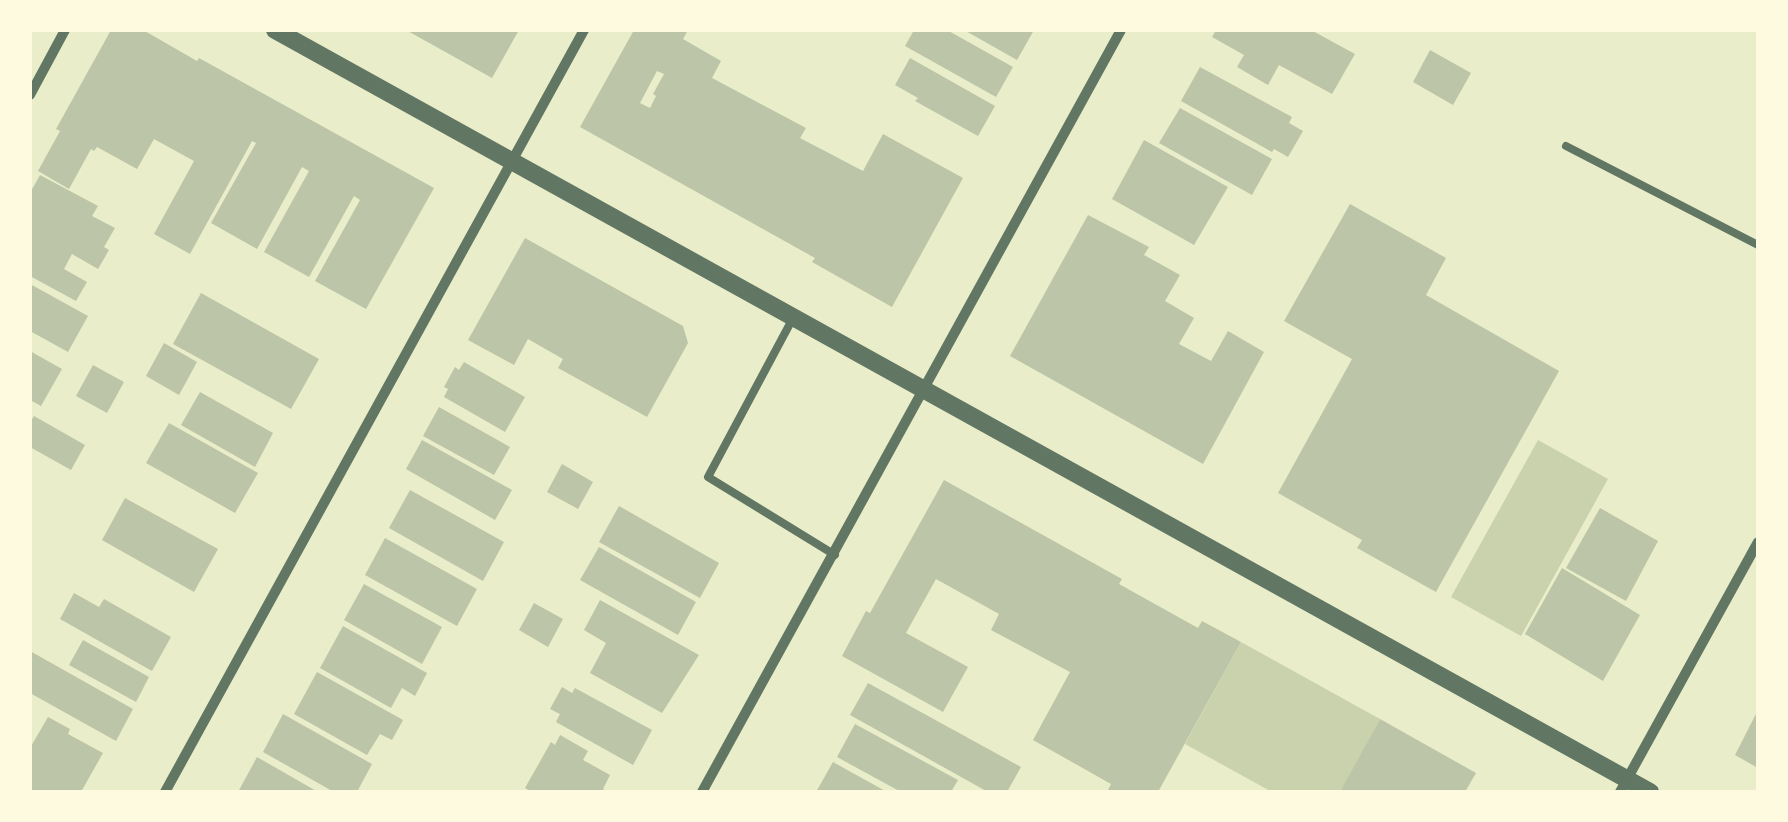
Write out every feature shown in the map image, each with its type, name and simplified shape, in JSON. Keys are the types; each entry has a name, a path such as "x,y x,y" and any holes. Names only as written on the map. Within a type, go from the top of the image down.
{"street":[{"path":"30,95 66,30"},
{"path":"274,30 514,160 1623,786 1650,792"},
{"path":"165,792 584,30"},
{"path":"702,792 1121,30"},
{"path":"1623,786 1758,542"}],"lane":[{"path":"1566,146 1758,245"},
{"path":"792,318 708,477 834,555"}],"green space":[{"path":"1538,440 1608,479 1521,636 1451,597"},
{"path":"1241,642 1380,719 1341,792 1272,792 1185,744"}],"building":[{"path":"111,30 143,30 434,188 366,309 315,281 360,200 354,196 309,277 264,252 309,171 302,167 257,249 211,223 256,143 252,141 190,254 154,234 194,161 154,139 137,169 97,147 91,149 69,189 38,171 60,131 56,129"},
{"path":"406,30 519,30 492,78"},
{"path":"634,30 688,30 683,39 721,61 712,78 806,128 800,138 863,171 883,134 963,178 892,307 812,262 815,258 580,127","holes":["657,71 664,74 650,108 640,103"]},
{"path":"914,30 947,30 1013,67 996,97 905,46"},
{"path":"964,30 1034,30 1017,60"},
{"path":"1216,30 1311,30 1355,54 1332,94 1279,65 1268,85 1237,67 1244,55 1212,37"},
{"path":"1430,50 1471,73 1453,105 1413,82"},
{"path":"910,58 995,106 978,136 915,101 918,98 895,85"},
{"path":"1200,67 1292,117 1289,123 1303,131 1288,157 1181,101"},
{"path":"1180,108 1272,159 1252,195 1159,143"},
{"path":"1144,140 1228,187 1194,245 1112,199"},
{"path":"40,175 98,206 92,216 115,228 98,269 72,254 64,269 87,282 76,301 30,276 30,193"},
{"path":"1350,204 1446,258 1426,295 1559,371 1436,592 1357,548 1362,540 1278,493 1352,359 1284,321"},
{"path":"1088,215 1149,247 1144,255 1180,275 1165,301 1194,318 1179,344 1211,361 1228,331 1264,352 1203,464 1010,356"},
{"path":"525,238 683,326 688,343 647,417 558,368 563,359 528,339 514,365 468,340"},
{"path":"30,284 88,316 68,352 30,331"},
{"path":"201,293 319,359 291,409 173,344"},
{"path":"164,343 197,362 179,395 146,376"},
{"path":"30,351 62,369 41,406 30,400"},
{"path":"464,362 525,397 505,432 444,397 448,389 444,387 455,367 459,370"},
{"path":"93,365 124,382 107,413 76,396"},
{"path":"200,392 273,433 255,467 181,425"},
{"path":"439,407 510,447 494,475 423,436"},
{"path":"34,416 85,445 71,470 30,447 30,422"},
{"path":"169,423 258,473 235,513 146,463"},
{"path":"422,440 512,490 495,520 406,469"},
{"path":"562,464 593,482 578,509 547,492"},
{"path":"944,480 1122,579 1119,584 1198,628 1202,621 1241,642 1158,792 1107,792 1111,784 1033,740 1070,672 991,630 999,614 936,579 906,633 968,667 943,712 842,656"},
{"path":"410,490 504,542 483,581 389,528"},
{"path":"125,498 218,549 194,592 102,540"},
{"path":"619,506 719,563 700,598 599,542"},
{"path":"1600,508 1658,541 1626,601 1566,568"},
{"path":"385,538 477,589 457,626 365,575"},
{"path":"599,547 696,602 678,635 580,580"},
{"path":"1562,568 1640,615 1603,681 1525,634"},
{"path":"364,584 442,627 422,664 344,620"},
{"path":"74,593 99,607 104,599 171,637 152,671 60,619"},
{"path":"600,600 699,655 662,713 590,673 606,643 584,630"},
{"path":"534,603 563,619 548,647 519,630"},
{"path":"343,626 427,673 415,696 402,688 391,708 320,668"},
{"path":"83,640 149,677 136,702 69,665"},
{"path":"30,651 133,709 116,741 30,693"},
{"path":"317,672 403,720 392,740 380,734 367,755 294,714"},
{"path":"868,683 1021,767 1007,792 988,792 850,715"},
{"path":"562,687 572,693 575,688 652,730 633,765 556,722 560,714 550,709"},
{"path":"1758,710 1758,768 1735,755"},
{"path":"283,714 372,764 357,792 334,792 263,752"},
{"path":"48,717 70,729 68,734 103,753 81,792 30,792 30,748"},
{"path":"1380,719 1476,773 1465,792 1340,792"},
{"path":"855,724 958,780 951,792 901,792 837,757"},
{"path":"560,735 588,751 583,760 610,775 603,789 609,792 532,792 525,788 551,742 555,745"},
{"path":"257,757 318,792 238,792"},
{"path":"833,762 887,792 816,792"}]}
